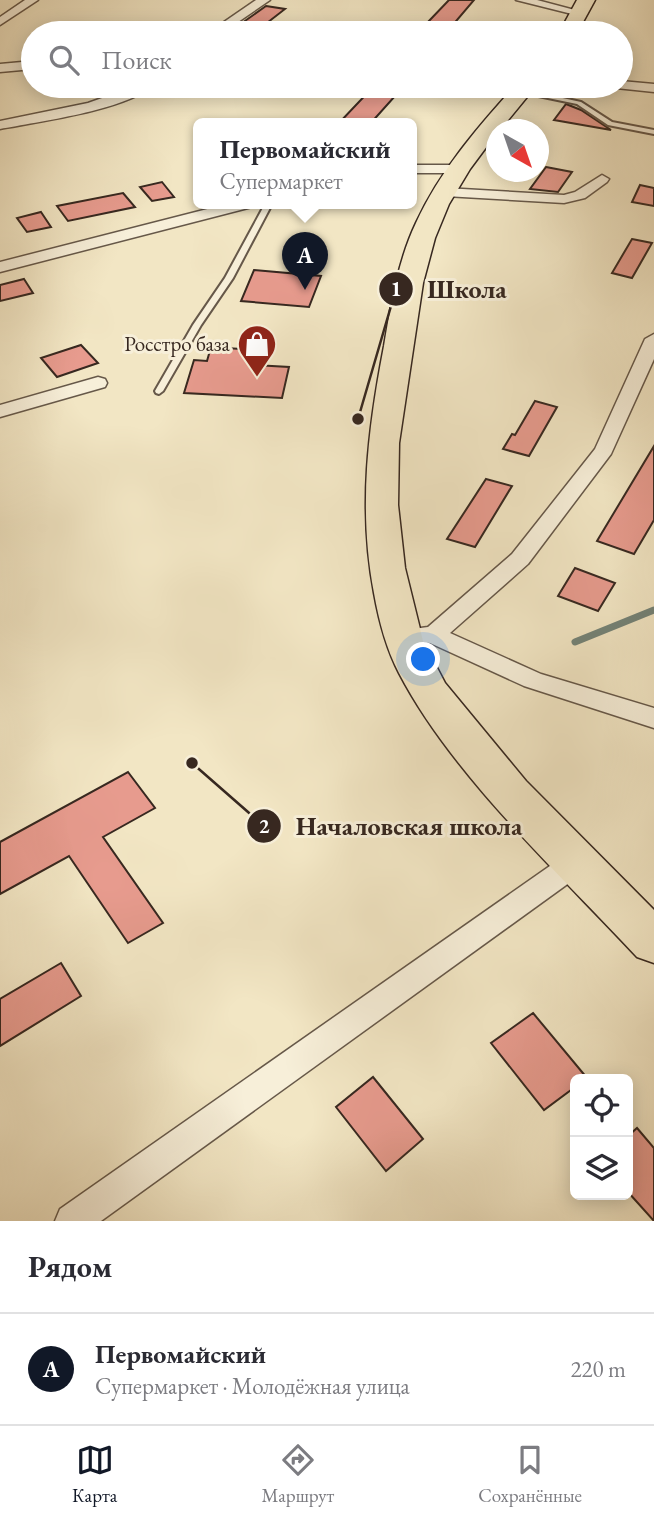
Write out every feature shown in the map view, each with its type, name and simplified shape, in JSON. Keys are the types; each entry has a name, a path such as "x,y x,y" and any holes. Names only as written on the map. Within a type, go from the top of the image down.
{"main road":[{"path":"516,98 452,180 418,249 402,325 382,457 379,514 390,585 418,635 413,664 439,705 496,777 654,942"}],"street":[{"path":"0,22 32,0"},
{"path":"232,21 264,0"},
{"path":"522,0 583,6"},
{"path":"0,68 21,66"},
{"path":"633,86 654,88"},
{"path":"0,125 118,98"},
{"path":"417,170 452,180 564,199 580,195 602,179"},
{"path":"0,267 226,209"},
{"path":"418,635 520,559 604,450 654,339"},
{"path":"0,411 98,383"},
{"path":"418,635 533,680 654,718"},
{"path":"72,1221 577,862"}],"lane":[{"path":"561,98 579,103 610,124 654,132"},
{"path":"159,391 197,325 229,278 267,209"}],"building":[{"path":"449,0 474,0 456,21 429,21"},
{"path":"266,6 285,9 270,21 245,21"},
{"path":"363,98 393,98 375,118 344,118"},
{"path":"566,104 581,110 611,130 554,120"},
{"path":"549,168 572,172 558,192 530,189 535,182 549,182"},
{"path":"162,182 174,197 152,201 140,187"},
{"path":"640,185 654,188 654,206 632,202"},
{"path":"123,193 135,207 68,221 57,206"},
{"path":"41,212 51,227 27,232 17,218"},
{"path":"632,239 652,243 632,278 612,273"},
{"path":"254,270 321,276 309,307 241,301"},
{"path":"24,279 33,293 0,301 0,285"},
{"path":"81,345 98,363 57,377 41,358"},
{"path":"211,347 257,350 253,365 289,367 282,398 184,393 194,360 207,361"},
{"path":"535,401 557,407 529,456 503,449 512,434 515,435"},
{"path":"654,446 654,520 634,554 597,541"},
{"path":"486,479 512,486 475,547 447,539"},
{"path":"575,568 615,583 598,611 558,596"},
{"path":"128,772 155,808 103,837 163,923 128,943 69,856 0,894 0,842"},
{"path":"61,963 81,996 0,1046 0,999"},
{"path":"533,1013 584,1074 570,1074 570,1091 544,1110 491,1043"},
{"path":"373,1077 423,1139 386,1171 336,1107"},
{"path":"637,1128 654,1148 654,1221 633,1198 633,1132"}],"waterway":[{"path":"575,642 654,610"}],"place":[{"name":"Первомайский","path":"305,290"},
{"name":"Росстро база","path":"257,378"},
{"name":"Школа","path":"358,419"},
{"name":"Началовская школа","path":"192,763"}]}
